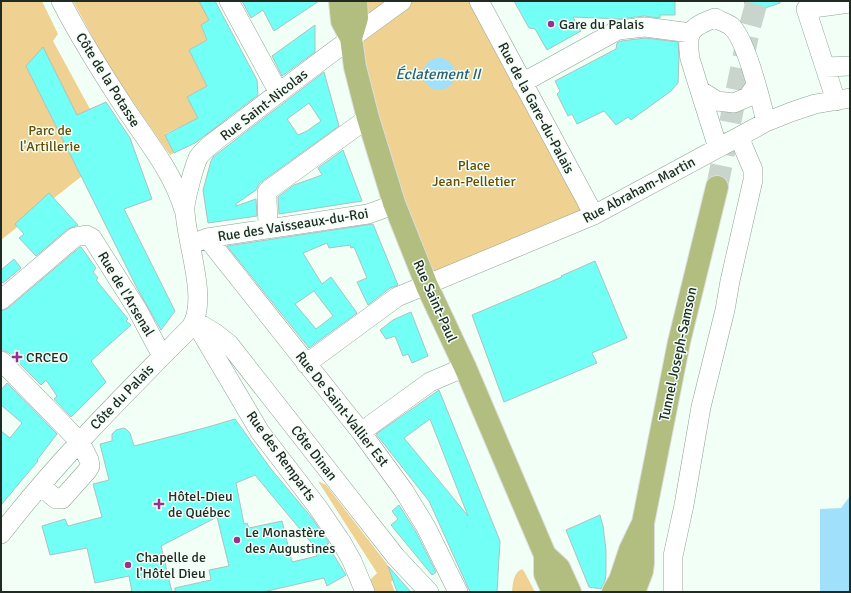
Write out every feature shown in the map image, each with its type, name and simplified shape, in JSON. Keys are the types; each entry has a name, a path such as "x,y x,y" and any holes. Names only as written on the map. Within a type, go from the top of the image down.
{"main road":[{"name":"Rue Saint-Paul","path":"340,1 342,20 351,38 355,67 368,118 394,203 427,286 465,367 545,555 545,574 552,592"},
{"name":"Rue Saint-Paul","path":"351,38 357,18 356,1"},
{"name":"Tunnel Joseph-Samson","path":"634,592 642,571 644,523 679,342 716,187"},
{"name":"Tunnel Joseph-Samson","path":"613,592 620,580 630,550 644,523"},
{"name":"Rue Saint-Paul","path":"545,555 559,568 570,592"}],"street":[{"name":"Côte de la Potasse","path":"61,1 105,78 159,157 177,188 184,210"},
{"path":"229,1 279,93"},
{"name":"Rue Saint-Nicolas","path":"198,158 209,147 279,93 402,1"},
{"name":"Rue de la Gare-du-Palais","path":"479,1 594,215"},
{"path":"843,100 825,67 806,9 850,3"},
{"path":"718,148 690,59 688,45 691,33 698,24 715,18 731,26 740,37 756,85 766,122"},
{"path":"522,83 618,30 645,27 691,33"},
{"path":"825,67 850,66"},
{"path":"701,91 717,102 734,103 748,97 756,85"},
{"name":"Rue Abraham-Martin","path":"306,364 398,297 594,215 766,122 815,104 843,100"},
{"path":"268,228 267,196 270,189 368,118"},
{"path":"673,592 673,556 684,505 701,407 725,310 730,281 753,180 753,170 739,137"},
{"name":"Côte de la Potasse","path":"159,157 169,164 179,166 190,164 198,158"},
{"path":"195,321 198,299 199,241 184,210 198,158"},
{"name":"Rue des Vaisseaux-du-Roi","path":"199,241 268,228 368,214 394,203"},
{"name":"Rue de l'Arsenal","path":"1,300 75,237 86,235 92,238 137,309 162,356"},
{"name":"Rue De Saint-Vallier Est","path":"199,241 306,364 361,432 404,490 415,506 458,592"},
{"name":"Côte du Palais","path":"1,534 80,442 191,327 195,321"},
{"name":"Rue des Remparts","path":"195,321 260,432 319,509 342,543 366,592"},
{"name":"Côte Dinan","path":"195,321 229,344 396,557 429,592"},
{"path":"1,361 80,442 89,460 90,466 62,499 56,499 41,486"},
{"path":"361,432 430,382 465,367"}],"green space":[{"name":"Parc de l'Artillerie","path":"1,1 42,1 58,34 53,41 90,109 106,102 130,138 1,240"},
{"path":"73,1 199,1 209,20 201,26 207,40 189,50 207,86 187,97 207,134 196,143 186,124 165,134 174,153 170,155 108,66"},
{"name":"Place Jean-Pelletier","path":"356,1 479,1 594,215 427,286 389,184 357,18"},
{"path":"318,481 326,485 397,577 391,582 395,592 375,592 370,580 377,573"},
{"path":"522,569 535,592 512,592 515,576"}],"water":[{"name":"Éclatement II","path":"436,58 442,58 452,65 455,74 454,80 448,87 442,90 436,90 426,83 423,77 423,71 430,61"},
{"path":"850,496 850,592 820,592 820,509 841,508"}],"building":[{"path":"199,1 215,1 257,80 258,95 195,143 174,153 165,135 198,118 187,97 207,86 189,50 207,40 201,25 209,20"},
{"path":"242,1 319,1 274,31 263,10 251,18"},
{"name":"Gare du Palais","path":"514,1 675,1 675,15 660,15 660,18 644,16 620,19 573,17 581,31 547,50 535,29 529,28"},
{"path":"744,1 780,1 780,3 753,12 747,9"},
{"path":"315,25 315,52 282,76 272,56"},
{"path":"645,38 678,42 678,83 671,91 631,120 628,117 616,125 604,111 577,124 572,114 568,116 557,94 560,91 555,81 616,49 617,43 621,41"},
{"path":"43,47 77,115 106,102 130,138 152,199 124,209 175,311 161,330 137,288 26,66"},
{"path":"324,72 339,126 264,180 259,184 256,190 236,204 236,206 256,199 257,216 208,223 203,190 213,157","holes":["309,103 321,121 307,131 298,135 287,119"]},
{"path":"343,150 362,201 279,214 278,197 294,185 322,175 318,168"},
{"path":"49,193 78,225 68,229 36,256 19,238 24,234 15,224"},
{"path":"373,224 398,285 390,288 368,305 357,282 367,278 354,247 351,248 350,245 329,248 327,243 303,253 322,284 331,277 357,313 309,348 227,246","holes":["314,291 333,316 316,329 295,304"]},
{"name":"CRCEO","path":"80,247 96,268 93,272 98,278 96,280 128,319 126,321 131,325 91,361 106,382 71,417 54,399 57,396 46,380 41,385 9,353 1,349 1,311 8,308"},
{"path":"14,259 21,268 3,283 1,281 1,270"},
{"path":"595,261 627,338 592,353 597,363 504,402 472,315 562,277 561,276"},
{"path":"411,312 428,356 412,363 408,354 403,356 395,336 386,339 380,330 393,320"},
{"path":"7,383 57,434 37,460 38,461 1,505 1,431 10,438 22,423 1,405 1,390"},
{"path":"439,390 500,541 497,592 470,592 429,501 376,434","holes":["430,419 468,516 404,438"]},
{"name":"Hôtel-Dieu de Québec","path":"235,419 271,469 312,518 329,543 327,544 346,575 327,586 324,578 263,592 175,592 175,588 211,580 209,570 229,566 217,517 161,546 172,592 132,592 129,576 95,583 87,548 50,555 42,526 65,519 68,526 102,517 93,484 109,480 100,444 112,441 112,434 116,430 124,428 127,430 130,433 134,446","holes":["255,475 314,546 312,547 317,556 292,562 282,521 249,528 247,523 244,524 236,483"]},
{"path":"399,505 416,532 436,572 432,575 391,525 398,519 392,511"},
{"path":"600,515 606,550 605,581 601,589 589,587 566,530"},
{"path":"388,566 411,592 397,592"}],"tunnel":[{"path":"717,187 749,30 757,1"}],"place":[{"name":"Gare du Palais","path":"551,24"},
{"name":"CRCEO","path":"17,357"},
{"name":"Hôtel-Dieu de Québec","path":"159,504"},
{"name":"Le Monastère des Augustines","path":"237,540"},
{"name":"Chapelle de l'Hôtel Dieu","path":"128,565"}]}
